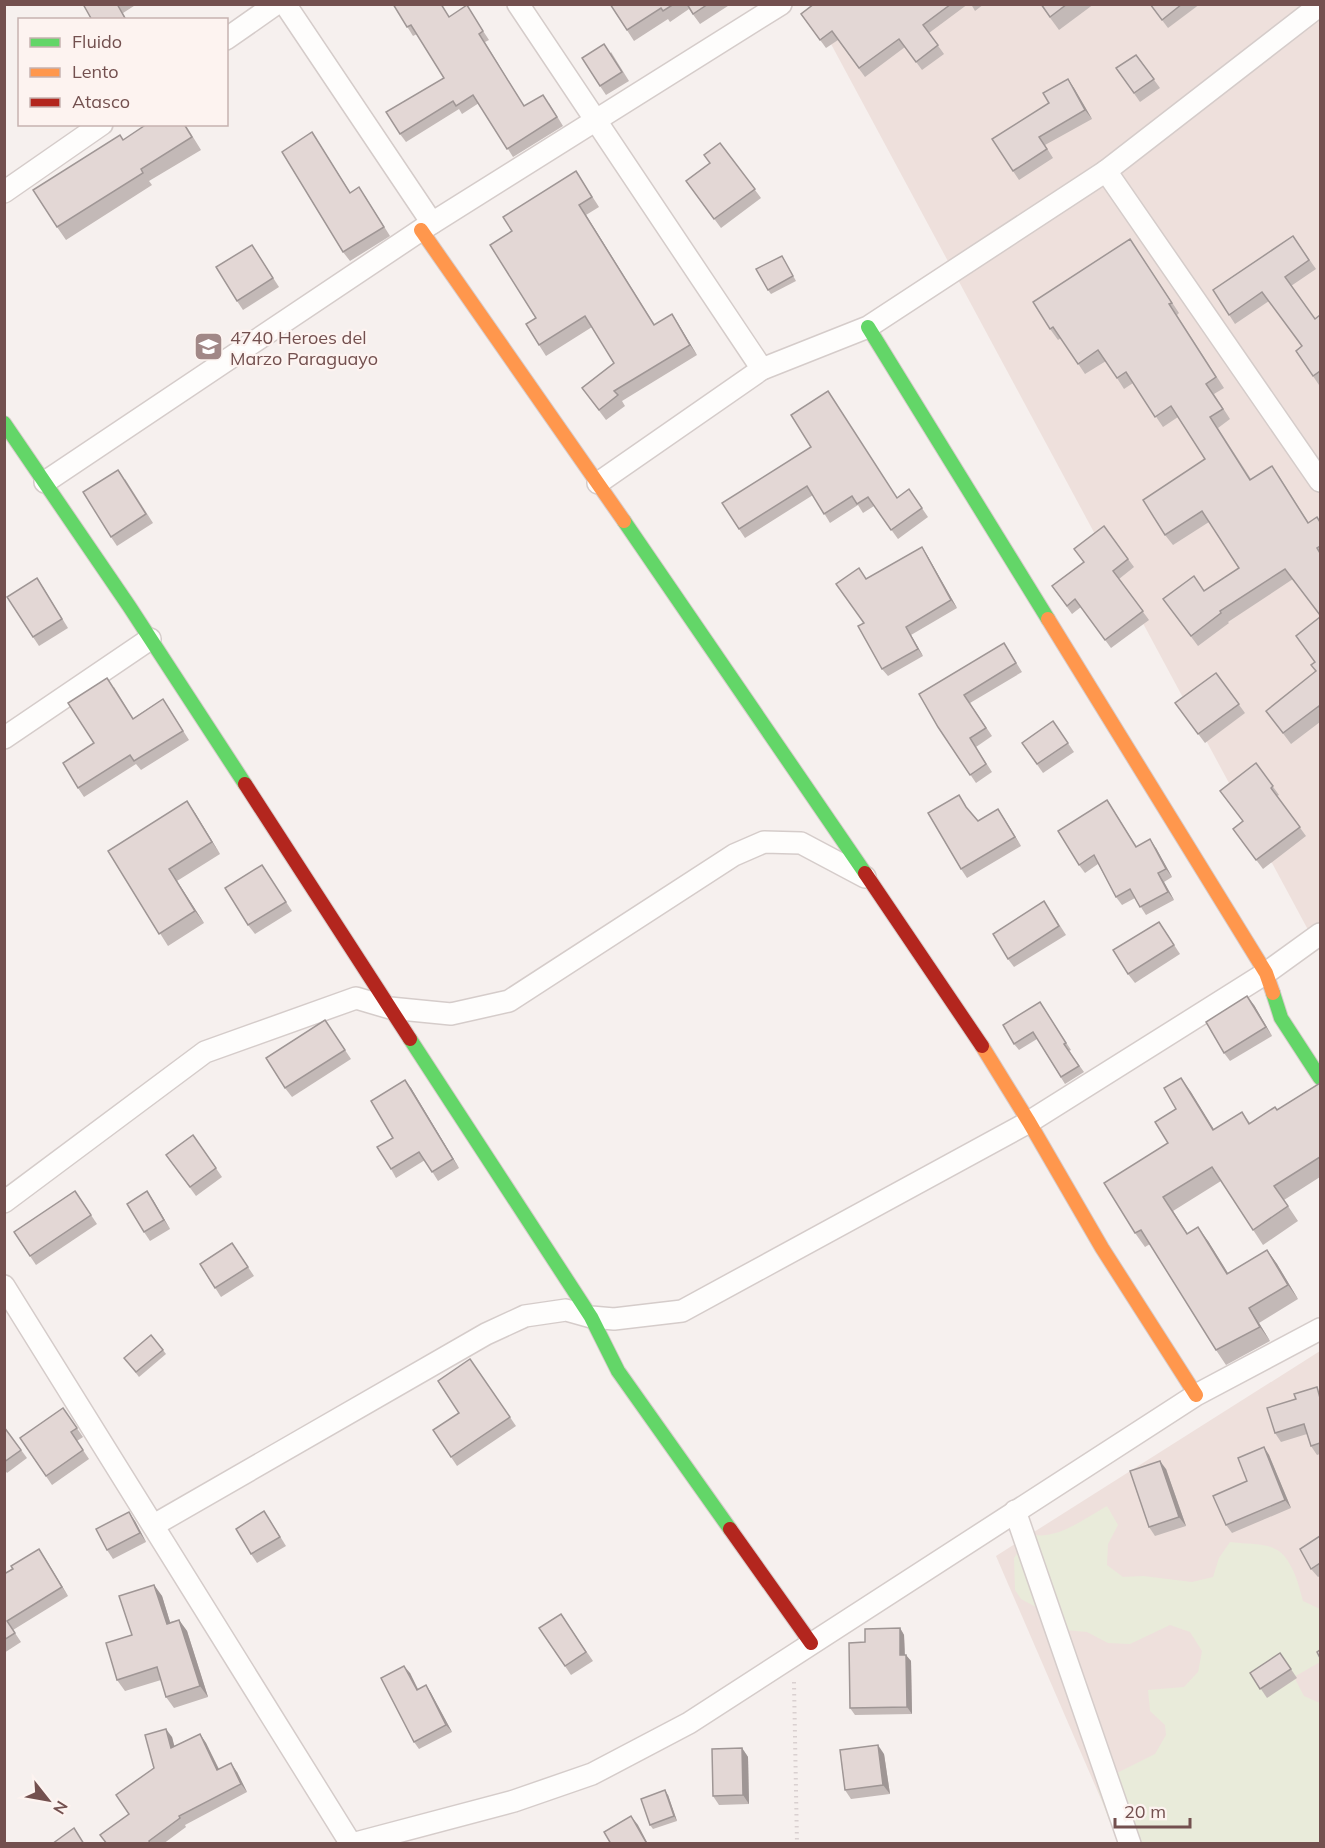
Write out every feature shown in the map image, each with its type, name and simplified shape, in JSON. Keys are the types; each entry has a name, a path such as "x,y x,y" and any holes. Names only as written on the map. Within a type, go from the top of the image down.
{"street":[{"path":"228,38 276,4"},
{"path":"285,4 426,227 598,483 963,1016 1029,1122 1102,1248 1196,1395"},
{"path":"518,4 762,369"},
{"path":"45,482 426,227 781,4"},
{"path":"598,483 762,369 868,327 1106,171 1320,5"},
{"path":"4,192 99,126"},
{"path":"1106,171 1320,481"},
{"path":"868,327 1266,973 1281,1018 1320,1078"},
{"path":"4,423 150,639 591,1317 618,1371 802,1649"},
{"path":"4,738 150,639"},
{"path":"4,1202 206,1052 356,998 390,1008 451,1014 509,1001 734,855 764,842 801,843 869,879"},
{"path":"154,1525 486,1334 525,1316 566,1310 591,1317 614,1319 682,1311 1029,1122 1266,973 1320,934"},
{"path":"4,1286 352,1844 514,1801 592,1774 689,1723 1196,1395 1320,1329"},
{"path":"1016,1511 1130,1844"}],"path":[{"path":"797,1844 802,1649"}],"shaded area":[{"path":"810,5 1320,5 1320,952"},
{"path":"1320,1351 1320,1843 1120,1843 996,1556"}],"green space":[{"path":"1107,1506 1118,1525 1108,1544 1107,1565 1123,1577 1143,1576 1192,1582 1213,1577 1219,1558 1230,1542 1263,1545 1279,1551 1285,1557 1293,1571 1303,1601 1320,1609 1320,1662 1294,1677 1304,1696 1320,1703 1320,1843 1123,1843 1109,1820 1098,1790 1101,1781 1155,1754 1166,1735 1165,1725 1150,1711 1148,1690 1184,1687 1198,1672 1202,1651 1190,1632 1170,1625 1130,1644 1108,1643 1087,1632 1065,1630 1049,1614 1021,1599 1015,1590 1014,1558 1026,1541 1034,1535 1062,1531"}],"building":[{"path":"83,4 117,4 125,18 91,18"},
{"path":"393,4 441,4 449,17 467,5 483,31 479,34 524,106 543,95 557,117 507,149 473,95 456,106 453,101 400,134 386,112 444,78 411,25 407,27"},
{"path":"610,4 674,4 663,11 661,8 627,30"},
{"path":"687,4 708,4 693,14"},
{"path":"814,4 951,4 923,25 938,45 916,62 899,39 859,68 832,31 820,40 801,14"},
{"path":"1041,4 1067,4 1050,17"},
{"path":"1150,4 1182,4 1162,20"},
{"path":"604,44 622,72 600,86 582,58"},
{"path":"1136,55 1154,79 1134,93 1116,68"},
{"path":"1068,79 1085,110 1039,137 1047,149 1013,171 992,139 1049,103 1043,93"},
{"path":"144,126 185,126 192,137 141,169 143,173 57,227 33,190 120,135 123,140"},
{"path":"312,132 350,193 359,187 384,227 343,252 282,152"},
{"path":"720,143 755,189 714,219 686,181 710,163 704,155"},
{"path":"576,171 592,197 579,205 654,325 672,314 690,345 614,391 618,395 599,410 582,388 614,363 585,316 539,345 526,324 536,318 490,245 512,231 503,217"},
{"path":"1293,236 1309,260 1285,277 1315,319 1320,315 1320,371 1313,376 1296,351 1302,346 1262,292 1229,315 1213,290"},
{"path":"1130,239 1216,377 1206,384 1223,409 1210,417 1250,480 1272,466 1308,523 1317,517 1320,522 1320,546 1317,548 1320,553 1320,615 1285,569 1220,611 1221,613 1191,636 1163,599 1194,576 1204,591 1239,568 1202,511 1165,535 1143,500 1205,459 1171,406 1155,417 1126,372 1117,378 1098,350 1078,364 1053,327 1050,329 1033,302"},
{"path":"252,245 273,278 237,301 216,267"},
{"path":"782,256 793,276 768,290 756,269"},
{"path":"828,391 897,498 909,489 922,508 891,530 868,497 857,504 852,496 824,514 807,486 739,529 722,503 811,447 791,415"},
{"path":"118,470 146,514 111,537 83,492"},
{"path":"1104,526 1128,559 1113,571 1143,611 1105,640 1075,599 1067,606 1052,586 1084,562 1074,549"},
{"path":"922,547 951,600 906,627 918,649 882,669 858,626 864,623 836,584 859,568 866,579"},
{"path":"37,578 62,619 33,637 7,597"},
{"path":"1320,617 1320,709 1319,706 1283,733 1266,711 1316,671 1311,665 1315,662 1296,636"},
{"path":"1004,643 1016,663 964,695 986,728 970,738 986,764 970,775 919,694"},
{"path":"1216,673 1239,704 1198,734 1175,703"},
{"path":"107,678 133,719 163,699 183,731 134,761 130,755 78,788 63,763 94,743 68,703"},
{"path":"1053,721 1068,743 1037,764 1022,743"},
{"path":"1256,763 1273,786 1271,788 1300,827 1256,860 1233,829 1243,821 1220,791"},
{"path":"959,795 978,821 998,809 1015,837 961,869 928,813"},
{"path":"1107,800 1136,847 1150,839 1166,869 1158,873 1168,892 1140,907 1130,889 1116,897 1094,855 1079,865 1058,831"},
{"path":"187,801 212,842 169,869 195,911 159,934 108,851"},
{"path":"262,865 286,902 248,925 225,888"},
{"path":"1044,901 1059,926 1008,959 993,934"},
{"path":"1159,922 1174,945 1128,974 1113,950"},
{"path":"1247,996 1266,1027 1224,1053 1206,1022"},
{"path":"1040,1002 1079,1066 1061,1077 1033,1032 1014,1044 1003,1025"},
{"path":"325,1020 345,1050 285,1088 266,1058"},
{"path":"1181,1078 1213,1130 1242,1112 1249,1124 1275,1107 1277,1110 1320,1083 1320,1157 1274,1186 1288,1206 1253,1230 1212,1167 1163,1197 1187,1234 1198,1227 1227,1274 1267,1250 1288,1285 1249,1308 1260,1327 1216,1350 1141,1230 1135,1233 1104,1183 1168,1143 1155,1122 1176,1109 1164,1088"},
{"path":"405,1080 453,1159 432,1172 419,1152 391,1169 377,1147 393,1138 371,1101"},
{"path":"193,1135 216,1168 190,1187 166,1155"},
{"path":"75,1191 91,1215 30,1256 14,1232"},
{"path":"147,1191 164,1220 144,1232 127,1204"},
{"path":"232,1243 248,1267 215,1288 200,1264"},
{"path":"151,1335 163,1350 136,1372 124,1358"},
{"path":"470,1359 510,1417 451,1457 433,1430 459,1413 438,1381"},
{"path":"1317,1387 1320,1398 1320,1443 1311,1446 1304,1424 1275,1433 1267,1408 1296,1399 1294,1394"},
{"path":"63,1408 77,1428 71,1432 83,1450 46,1476 20,1438"},
{"path":"4,1427 21,1450 4,1462"},
{"path":"1264,1447 1285,1500 1226,1525 1213,1496 1247,1481 1238,1458"},
{"path":"1160,1461 1179,1517 1149,1527 1130,1471"},
{"path":"264,1511 280,1537 251,1554 236,1529"},
{"path":"129,1512 140,1533 107,1550 96,1529"},
{"path":"1320,1536 1320,1563 1311,1569 1300,1549"},
{"path":"39,1549 62,1587 7,1621 15,1633 4,1640 4,1574 13,1569 11,1566"},
{"path":"154,1585 167,1624 179,1620 200,1686 166,1697 157,1667 117,1680 106,1643 132,1635 119,1596"},
{"path":"561,1614 586,1652 565,1666 539,1628"},
{"path":"900,1628 900,1655 906,1655 907,1707 850,1708 849,1643 865,1642 865,1629"},
{"path":"1280,1653 1291,1669 1260,1689 1250,1673"},
{"path":"404,1666 417,1690 426,1685 446,1725 414,1742 381,1678"},
{"path":"166,1729 171,1748 200,1734 217,1770 231,1763 241,1784 179,1816 180,1818 149,1841 150,1844 107,1844 100,1835 129,1814 116,1795 154,1768 145,1735"},
{"path":"878,1745 883,1785 845,1790 840,1750"},
{"path":"742,1748 743,1795 713,1796 712,1749"},
{"path":"665,1790 674,1816 650,1825 641,1799"},
{"path":"631,1816 647,1844 611,1844 604,1832"},
{"path":"74,1828 84,1844 52,1844"}],"traffic: fast":[{"path":"868,327 1048,619"},
{"path":"4,423 129,606 245,784"},
{"path":"624,521 865,873"},
{"path":"1273,993 1281,1018 1320,1078"},
{"path":"410,1039 591,1317 618,1371 730,1529"}],"traffic: slow":[{"path":"421,230 624,521"},
{"path":"1048,619 1266,973 1273,993"},
{"path":"982,1046 1102,1248 1196,1395"}],"traffic: jam":[{"path":"245,784 410,1039"},
{"path":"865,873 982,1046"},
{"path":"730,1529 811,1643"}],"place":[{"name":"4740 Heroes del Marzo Paraguayo","path":"209,347"}]}
